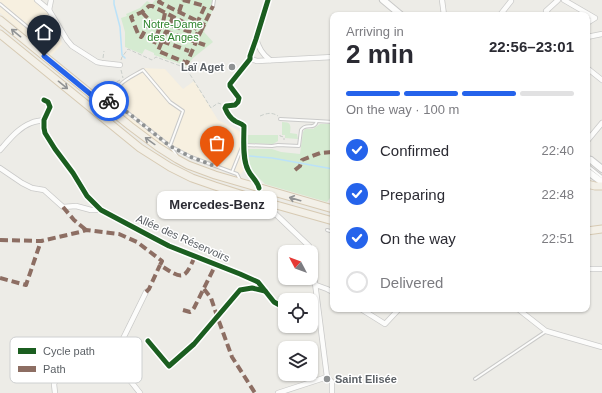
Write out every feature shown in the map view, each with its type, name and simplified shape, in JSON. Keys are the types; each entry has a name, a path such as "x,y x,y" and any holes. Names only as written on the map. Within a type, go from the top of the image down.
{"main road":[{"path":"383,0 397,12"},
{"path":"0,20 148,140 182,161 209,173 243,184 330,208"},
{"path":"0,34 140,148 170,168 192,178 262,201 330,220"},
{"path":"590,160 602,168"},
{"path":"590,173 602,182"},
{"path":"590,185 602,186"},
{"path":"590,231 602,229"}],"street":[{"path":"36,0 49,10 69,43 97,62 120,66"},
{"path":"49,10 51,0"},
{"path":"259,188 258,183 246,168 243,145 244,126 232,119 225,107 235,105 238,102 239,98 230,84 250,59 268,0"},
{"path":"442,0 444,12"},
{"path":"547,12 546,11 558,0"},
{"path":"564,0 585,12"},
{"path":"502,12 511,1"},
{"path":"590,15 595,18 590,22"},
{"path":"590,36 602,34"},
{"path":"256,39 262,52 270,60"},
{"path":"250,59 257,61 330,57"},
{"path":"590,70 602,80"},
{"name":"Allée des Réservoirs","path":"44,100 48,102 50,106 44,120 44,128 49,140 73,173 87,196 101,210 169,246 258,282 274,302 278,304"},
{"path":"0,150 20,130 32,123 44,120"},
{"path":"590,137 602,123"},
{"path":"0,168 22,183 32,188 44,190 63,208 76,206 91,210 101,210"},
{"path":"262,201 308,245"},
{"path":"281,218 278,211 282,207"},
{"path":"590,269 602,269"},
{"path":"330,290 316,285 327,377 332,382 332,393"},
{"path":"148,341 169,366 194,344 240,290 252,288 265,291"},
{"path":"124,337 146,292"},
{"path":"366,312 386,324 396,312"},
{"path":"522,312 546,331 602,347"},
{"path":"278,393 327,377"},
{"path":"54,383 55,393"},
{"path":"132,383 140,393"}],"lane":[{"path":"213,6 214,0"},
{"path":"0,4 42,39 44,56"},
{"path":"113,101 114,94 118,86 143,70 170,102 183,111 170,146"},
{"path":"100,102 113,101 170,146 191,157 237,174 243,184"},
{"path":"280,119 330,122"},
{"path":"232,172 243,145 299,146 302,128 305,126 314,126 317,121"},
{"path":"170,146 182,161"},
{"path":"590,167 602,177"},
{"path":"326,230 330,231"},
{"path":"475,379 546,331"}],"path":[{"path":"122,57 128,49 152,60 156,57 186,68 211,108 218,103 226,106"},
{"path":"102,63 104,51"},
{"path":"100,102 104,93 101,86 104,88 123,78 120,66"},
{"path":"260,116 272,113 280,119"},
{"path":"280,135 284,136 283,145"}],"shaded area":[{"path":"0,0 40,0 44,2 54,17 62,44 51,56 0,13"},
{"path":"142,68 165,69 183,89 194,81 218,120 241,132 240,145 245,169 241,174 218,170 162,145 99,96"}],"green space":[{"name":"Notre-Dame des Anges","path":"155,0 213,0 211,5 214,6 204,32 213,42 193,58 187,66 154,55 154,53 145,49 142,54 125,47 125,32 121,18 127,16 126,14 140,8 147,1 152,4"},
{"path":"282,122 289,123 290,133 297,134 298,139 285,138 285,135 282,135"},
{"path":"320,124 330,124 330,198 327,202 265,184 249,168 245,149 272,149 281,152 300,154 303,132 305,129 313,129"},
{"path":"245,135 278,135 278,141 273,144 247,143"}],"waterway":[{"path":"114,0 120,27 122,55 125,58"},
{"path":"249,156 272,158 330,168"}],"marked path":[{"path":"161,0 159,2 205,25"},
{"path":"179,12 183,0 205,6 198,21"},
{"path":"142,12 150,21 141,37 139,36 131,17 142,12 149,6 152,6 201,31 213,6"},
{"path":"165,13 162,27 159,29 205,45"},
{"path":"173,16 170,25 199,35 201,31"},
{"path":"150,21 159,29 154,44"},
{"path":"166,31 158,51 187,63 196,42"},
{"path":"162,41 189,51"},
{"path":"295,170 300,166 302,160 320,153 330,152"},
{"path":"63,207 74,220 86,230"},
{"path":"0,240 41,241 86,230 119,234 137,242 162,261 160,265 173,273 182,276 188,270 195,256"},
{"path":"0,278 26,285 41,241"},
{"path":"183,310 190,312 192,311 216,264"},
{"path":"146,292 149,289 160,265"},
{"path":"204,289 211,298 232,357 255,393"}],"cycle path":[{"path":"259,188 246,165 244,126 235,121 228,114 225,108 226,106 235,105 238,102 239,98 230,84 250,59 268,0"},
{"path":"44,100 48,102 50,107 44,120 45,133 87,196 101,210 169,246 258,282 274,302 278,304"},
{"path":"148,341 169,366 194,344 240,290 252,288 265,291"}],"way so far":[{"path":"109,101 113,101 170,146 191,157 217,167"}],"place":[{"name":"Laï Aget","path":"232,67"},
{"name":"Mercedes-Benz","path":"217,167"},
{"name":"Saint Elisée","path":"327,379"}],"route":[{"path":"44,56 100,102 109,101"}]}
